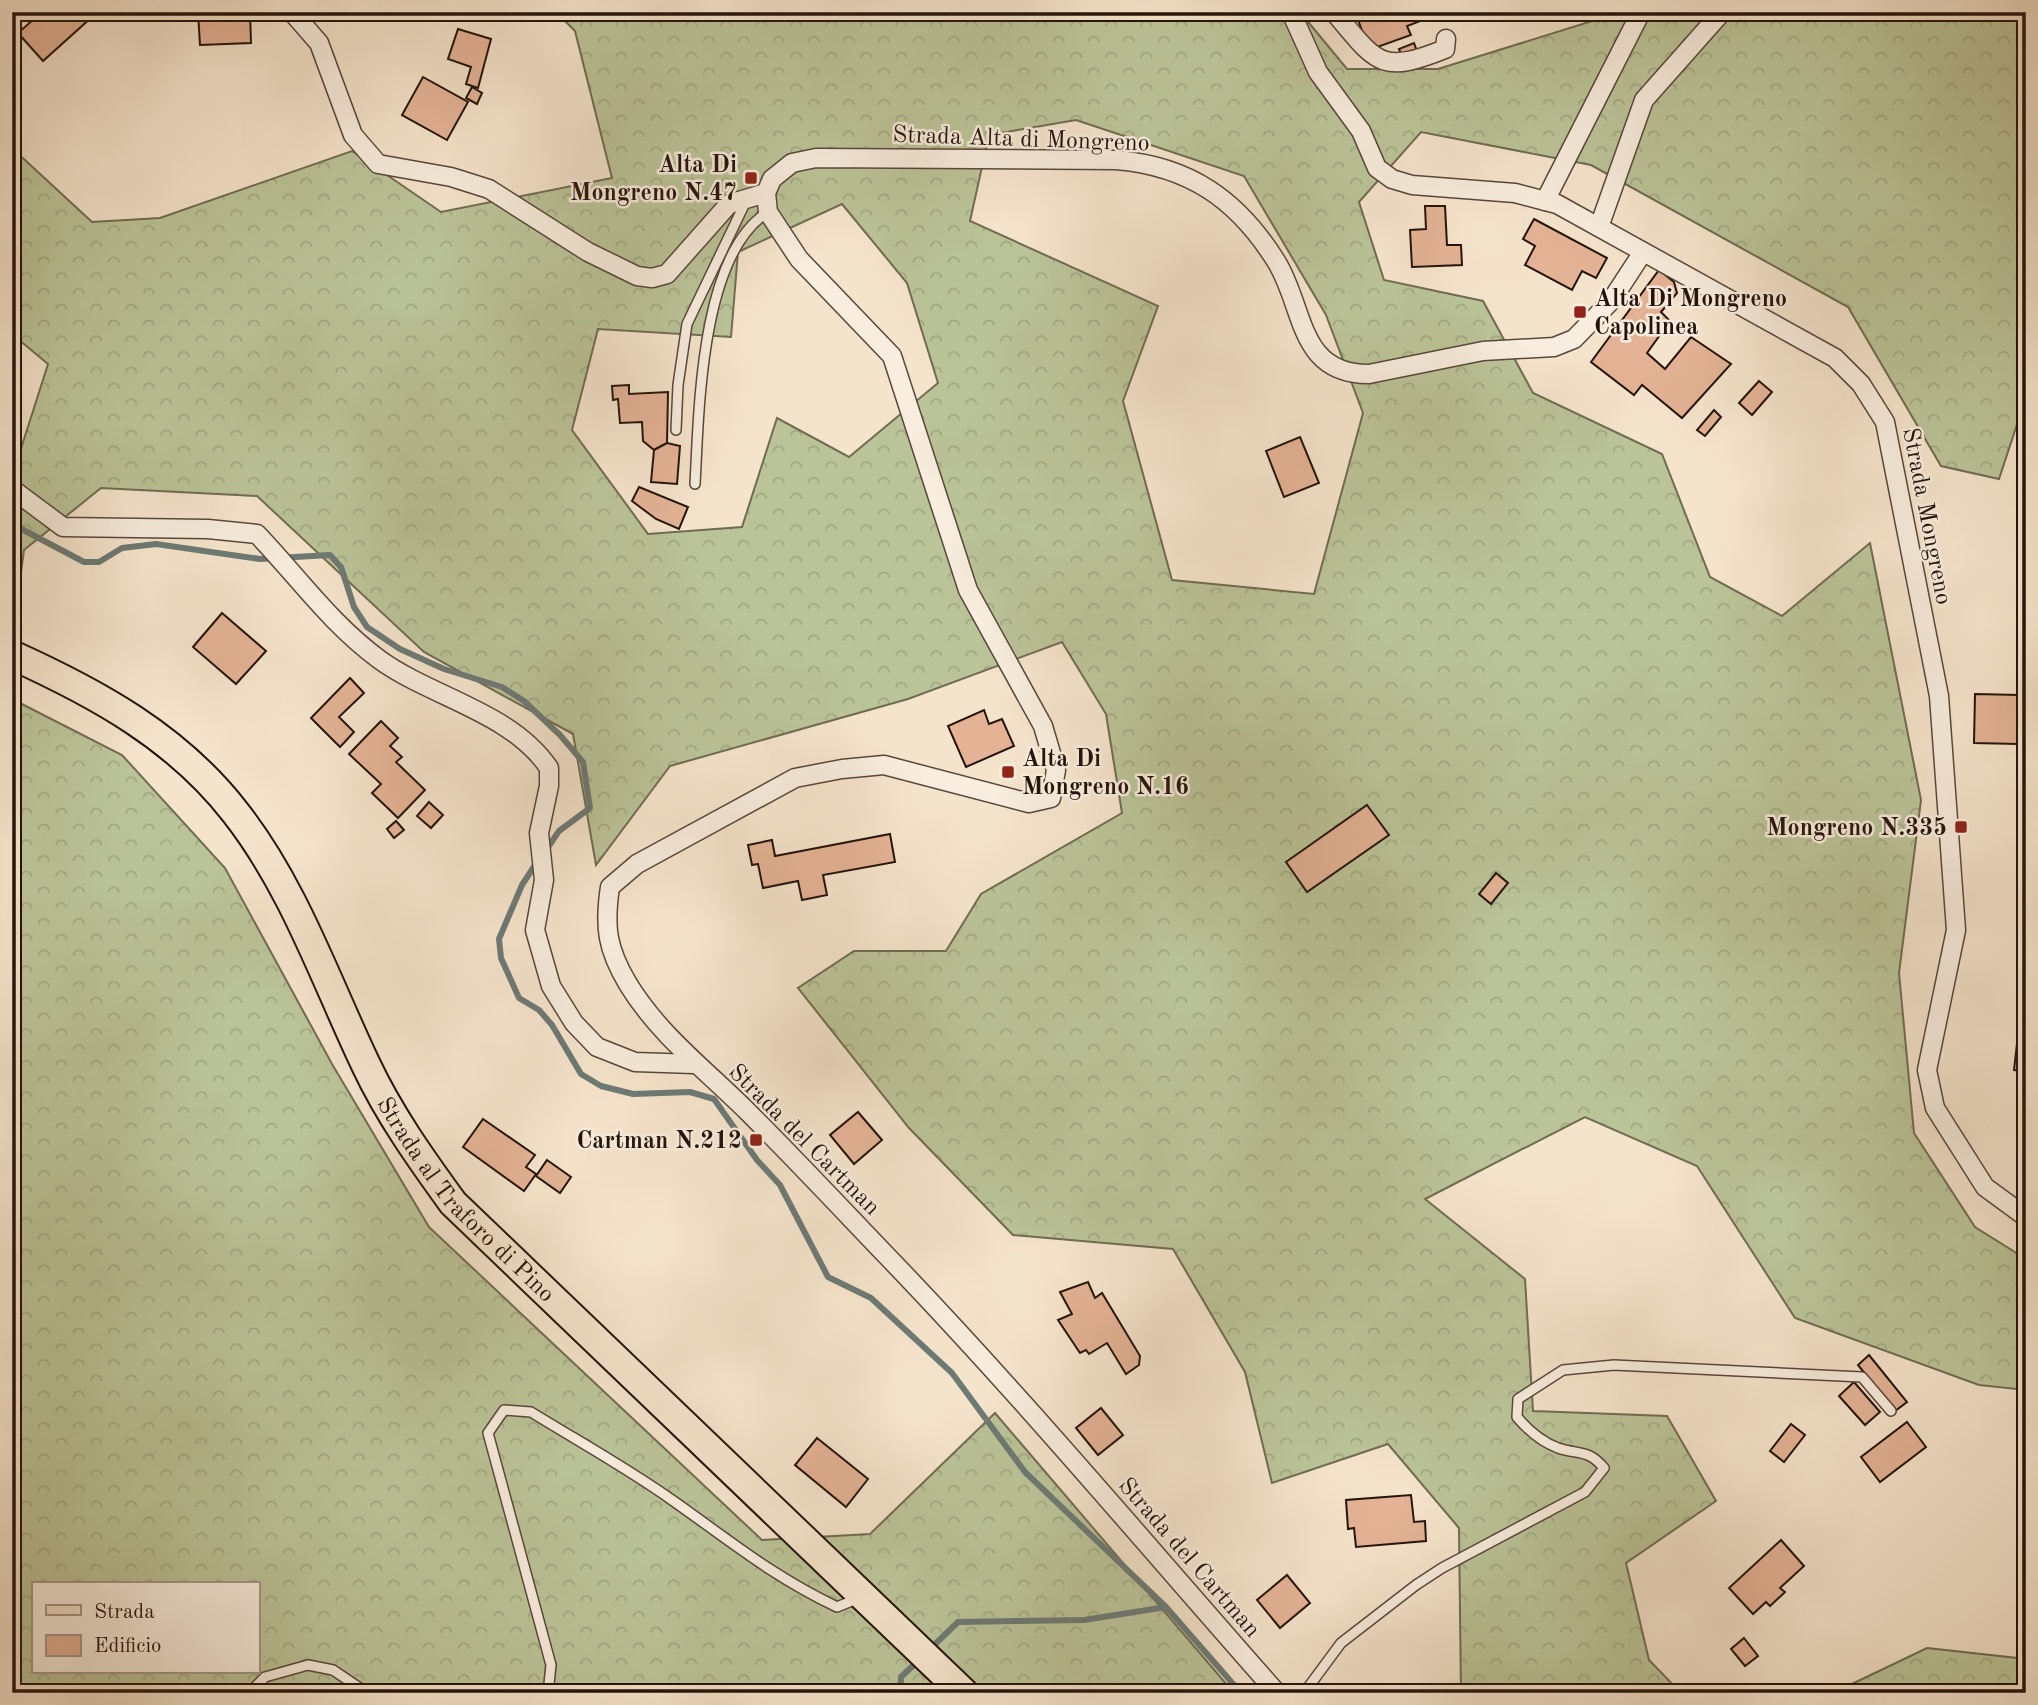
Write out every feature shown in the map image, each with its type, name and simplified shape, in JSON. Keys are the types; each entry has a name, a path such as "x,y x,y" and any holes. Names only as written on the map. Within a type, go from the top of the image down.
{"main road":[{"name":"Strada al Traforo di Pino","path":"24,660 117,706 195,769 233,810 259,845 293,906 366,1065 392,1113 453,1203 964,1693"}],"street":[{"name":"Strada Alta di Mongreno","path":"292,12 319,43 353,135 377,164 451,177 489,189 588,252 636,276 652,278 667,274 729,204 757,195 782,169 792,163 816,158 1116,160 1149,163 1175,170 1202,183 1228,203 1277,263 1309,343 1324,360 1339,370 1353,374 1369,374 1483,351 1554,348 1574,339 1611,301 1643,252"},
{"name":"Strada Mongreno","path":"1291,12 1318,72 1361,131 1377,168 1392,179 1412,186 1515,193 1558,204 1835,358 1861,384 1885,422 1940,696 1956,930 1927,1070 1935,1108 1985,1187 2026,1217"},
{"path":"1334,12 1365,50 1392,65 1410,63 1446,49 1446,39"},
{"path":"1545,201 1641,12"},
{"path":"1599,228 1644,100 1722,12"},
{"path":"694,1064 656,1023 628,984 609,946 605,921 610,887 638,864 795,778 842,769 884,765 1030,803 1051,797 1056,770 1043,726 968,590 892,356 799,259 757,195"},
{"name":"Strada del Cartman","path":"12,489 63,527 208,529 257,534 338,627 382,661 524,738 539,752 549,768 539,833 544,880 536,930 551,986 574,1023 597,1047 635,1062 694,1064 746,1110 950,1321 1277,1693"}],"lane":[{"path":"676,430 678,385 687,324 757,195"},
{"path":"695,484 706,335 727,267 751,222 768,212"},
{"path":"1304,1693 1341,1643 1416,1585 1585,1492 1604,1468 1593,1455 1557,1448 1530,1432 1517,1418 1518,1399 1563,1370 1614,1365 1862,1377 1891,1411"},
{"path":"548,1693 551,1665 488,1433 504,1409 531,1412 671,1499 743,1554 804,1591 838,1606 864,1595"},
{"path":"249,1693 265,1678 308,1665 333,1670 367,1693"}],"green space":[{"path":"556,12 1300,12 1347,69 1438,69 1621,12 2026,12 2026,397 1999,479 1941,466 1848,307 1591,165 1421,132 1359,202 1384,280 1483,301 1533,393 1662,454 1710,577 1782,616 1870,543 1921,800 1899,973 1914,1133 1975,1227 2026,1259 2026,1390 1979,1385 1795,1318 1697,1166 1585,1117 1425,1199 1525,1279 1533,1411 1667,1416 1716,1501 1626,1563 1649,1660 1681,1693 1461,1693 1459,1528 1388,1444 1272,1483 1245,1372 1173,1249 1013,1235 909,1128 798,988 854,951 946,951 981,894 1122,813 1106,714 1062,642 908,699 670,766 596,865 573,734 424,652 257,496 101,488 24,550 12,639 12,463 18,458 48,364 12,334 12,148 92,222 160,218 352,151 441,212 612,178 575,31","holes":["1076,120 1244,176 1326,315 1363,413 1314,594 1172,580 1123,401 1158,306 970,221 989,135","842,204 907,283 938,383 849,457 777,418 742,527 648,534 572,430 598,329 731,337 738,252"]},
{"path":"12,699 122,755 225,868 332,1064 429,1227 762,1540 870,1534 995,1413 1234,1693 12,1693"},
{"path":"1927,1648 2026,1659 2026,1693 1833,1693"}],"building":[{"path":"42,12 90,12 93,16 43,61 18,33"},
{"path":"198,12 250,12 251,43 200,45"},
{"path":"1429,12 1431,17 1407,26 1411,35 1369,50 1356,14"},
{"path":"458,29 491,39 478,88 466,84 471,67 448,59"},
{"path":"1414,43 1418,54 1403,60 1399,49"},
{"path":"423,77 468,102 447,140 402,115"},
{"path":"472,87 482,93 477,104 466,98"},
{"path":"1425,206 1445,206 1447,245 1461,245 1462,265 1412,267 1410,230 1426,229"},
{"path":"1534,219 1607,258 1596,278 1582,271 1572,290 1525,265 1535,246 1523,239"},
{"path":"1659,270 1674,282 1677,293 1661,312 1670,321 1647,353 1665,369 1691,337 1731,364 1682,418 1642,385 1634,395 1591,362"},
{"path":"1759,381 1772,392 1752,415 1739,403"},
{"path":"629,385 629,394 668,392 667,443 654,450 643,441 642,422 620,423 618,399 613,400 612,386"},
{"path":"1714,410 1721,417 1705,436 1697,430"},
{"path":"1300,437 1319,483 1284,497 1266,451"},
{"path":"667,443 680,446 677,484 651,482 654,450"},
{"path":"639,487 688,507 679,529 656,519 632,501"},
{"path":"222,613 266,651 236,684 193,647"},
{"path":"350,678 364,693 339,717 354,732 340,747 311,718"},
{"path":"1975,694 2019,695 2018,744 1974,743"},
{"path":"984,710 989,724 1002,719 1014,746 966,767 948,726"},
{"path":"381,721 398,738 390,746 402,757 396,762 425,790 398,818 372,793 381,784 349,754"},
{"path":"429,802 443,815 431,828 417,816"},
{"path":"1367,805 1389,835 1307,892 1286,862"},
{"path":"396,821 404,830 394,838 387,829"},
{"path":"890,834 895,862 823,875 827,895 802,900 798,881 763,888 758,864 752,865 748,845 772,840 775,856"},
{"path":"1496,873 1508,883 1491,904 1479,894"},
{"path":"2022,999 2026,999 2026,1071 2014,1070"},
{"path":"858,1112 882,1140 854,1164 830,1135"},
{"path":"483,1119 535,1155 526,1167 536,1174 524,1191 463,1147"},
{"path":"547,1160 571,1177 560,1193 536,1176"},
{"path":"1088,1282 1095,1298 1102,1293 1140,1356 1139,1365 1126,1374 1107,1343 1089,1354 1086,1350 1080,1353 1058,1320 1072,1314 1060,1292"},
{"path":"1869,1355 1907,1402 1895,1411 1858,1365"},
{"path":"1854,1382 1880,1412 1865,1425 1839,1396"},
{"path":"1101,1408 1123,1435 1098,1455 1076,1428"},
{"path":"1907,1422 1926,1447 1880,1482 1861,1457"},
{"path":"1791,1424 1805,1435 1784,1462 1770,1451"},
{"path":"817,1438 868,1479 846,1507 795,1465"},
{"path":"1411,1495 1414,1522 1425,1521 1426,1541 1356,1547 1354,1528 1348,1529 1346,1500"},
{"path":"1781,1540 1804,1566 1780,1588 1785,1592 1770,1606 1766,1602 1753,1614 1729,1588"},
{"path":"1287,1575 1310,1603 1280,1628 1257,1600"},
{"path":"1744,1638 1758,1656 1745,1666 1731,1649"}],"waterway":[{"path":"12,524 84,562 99,562 122,548 156,544 260,559 330,555 341,567 354,607 367,627 400,649 444,669 502,687 524,701 560,735 583,762 590,808 559,831 546,850"},
{"path":"537,862 522,885 499,939 501,958 519,998 539,1010 552,1025 581,1074 601,1086 633,1094 690,1092 714,1099 757,1160 780,1185 828,1277 871,1298 952,1373 1025,1472 1166,1607 1241,1693"},
{"path":"929,1650 958,1622 1084,1620 1166,1607"},
{"path":"900,1693 901,1677 919,1660"}],"place":[{"name":"Alta Di Mongreno N.47","path":"751,178"},
{"name":"Alta Di Mongreno Capolinea","path":"1580,312"},
{"name":"Alta Di Mongreno N.16","path":"1008,772"},
{"name":"Mongreno N.335","path":"1961,827"},
{"name":"Cartman N.212","path":"756,1140"}]}
